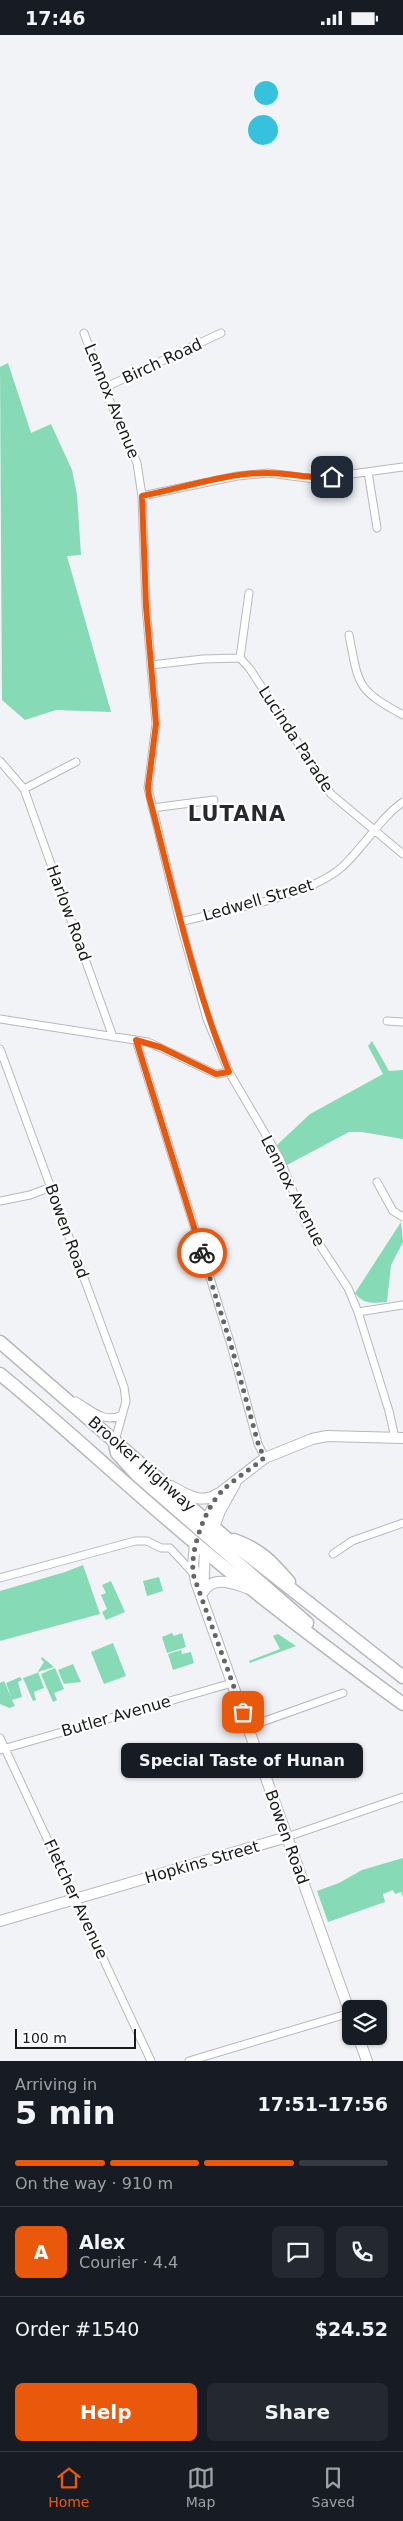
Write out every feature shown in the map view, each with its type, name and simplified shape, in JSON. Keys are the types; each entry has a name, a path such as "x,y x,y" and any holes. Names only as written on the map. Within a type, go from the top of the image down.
{"highway":[{"name":"Brooker Highway","path":"0,1342 59,1391 152,1474 208,1529 257,1549 272,1562 308,1604 403,1677"},
{"name":"Brooker Highway","path":"0,1373 251,1589 403,1704"},
{"path":"115,1441 117,1453 132,1470 208,1529 339,1656"},
{"name":"Bowen Road","path":"200,1547 208,1529"}],"street":[{"name":"Lennox Avenue","path":"84,333 104,388 138,463 142,496 156,724 148,787 180,922 207,1019 229,1072 280,1159 306,1224 348,1288 358,1312 399,1438"},
{"name":"Birch Road","path":"104,388 221,333"},
{"path":"142,496 237,476 268,473 315,479 403,467"},
{"path":"368,472 377,527"},
{"path":"151,665 203,659 240,658 249,593"},
{"path":"349,635 358,679 363,688 376,700 403,715"},
{"name":"Lucinda Parade","path":"240,658 250,669 331,794 403,854"},
{"name":"Harlow Road","path":"0,761 24,789 113,1037"},
{"path":"24,789 76,762"},
{"path":"152,808 214,800"},
{"name":"Ledwell Street","path":"180,922 299,891 323,880 342,867 403,802"},
{"path":"0,1019 136,1040 160,1047 216,1074 229,1072"},
{"path":"387,1021 403,1022"},
{"path":"136,1040 231,1345 258,1443 264,1458"},
{"name":"Bowen Road","path":"0,1049 124,1387 126,1401 115,1441"},
{"path":"377,1182 393,1211 403,1217"},
{"path":"0,1201 30,1195 51,1187"},
{"path":"358,1312 403,1305"},
{"path":"59,1391 105,1419 114,1419 122,1415"},
{"path":"152,1474 198,1499 209,1499 264,1458 312,1439 327,1436 399,1438"},
{"path":"208,1529 240,1477"},
{"path":"208,1529 214,1501 224,1489"},
{"path":"333,1554 352,1541 403,1523"},
{"path":"0,1578 139,1540 171,1549 193,1573"},
{"name":"Bowen Road","path":"200,1547 193,1573 203,1596 232,1683 346,2000"},
{"name":"Bowen Road","path":"200,1547 203,1596"},
{"path":"203,1596 209,1585 217,1581 251,1589"},
{"name":"Butler Avenue","path":"2,1749 232,1683"},
{"path":"248,1727 343,1693"},
{"name":"Fletcher Avenue","path":"0,1738 2,1749 151,2061"},
{"name":"Hopkins Street","path":"0,1921 288,1837 403,1797"},
{"path":"189,2061 342,2017"},
{"path":"361,2045 367,2061"}],"green space":[{"path":"8,363 31,433 51,424 72,470 77,495 81,555 67,556 111,712 56,710 25,720 2,700 0,367"},
{"path":"372,1041 389,1071 403,1070 403,1139 362,1132 349,1132 287,1165 277,1145 310,1114 383,1074 368,1046"},
{"path":"401,1222 403,1242 391,1265 387,1302 373,1303 362,1300 355,1293"},
{"path":"83,1565 100,1614 0,1641 0,1591"},
{"path":"159,1577 163,1591 147,1596 143,1581"},
{"path":"111,1581 125,1612 106,1620 102,1612 107,1609 101,1595 106,1593 102,1585"},
{"path":"172,1633 174,1636 182,1633 186,1647 167,1653 162,1637"},
{"path":"278,1634 296,1646 250,1663 249,1661 280,1649 273,1636"},
{"path":"113,1643 126,1676 104,1684 91,1652"},
{"path":"181,1650 182,1654 191,1652 194,1663 173,1670 168,1654"},
{"path":"42,1657 54,1667 38,1672 44,1688 34,1692 36,1700 33,1701 23,1678 37,1673 44,1662 41,1659"},
{"path":"73,1664 81,1682 64,1684 58,1670"},
{"path":"55,1668 64,1689 54,1693 57,1700 53,1702 41,1674"},
{"path":"20,1677 22,1680 18,1682 22,1697 12,1700 15,1706 9,1708 0,1704 0,1683 4,1681 12,1699 6,1683"},
{"path":"403,1858 403,1897 401,1892 395,1894 393,1890 383,1894 385,1902 328,1922 317,1891 339,1883 362,1870"}],"water":[{"path":"266,81 274,85 278,93 274,101 266,105 258,101 254,93 258,85"},
{"path":"263,115 274,119 278,130 274,141 263,145 252,141 248,130 252,119"}],"way so far":[{"path":"202,1253 264,1458 224,1489 216,1498 200,1529 193,1558 194,1577 243,1712"}],"place":[{"name":"Special Taste of Hunan","path":"243,1712"}],"district":[{"name":"LUTANA","path":"237,814"}],"route":[{"path":"202,1253 136,1040 160,1047 216,1074 229,1072 207,1019 180,922 149,796 148,787 156,712 146,606 142,496 237,476 268,473 315,479 332,477"}]}
